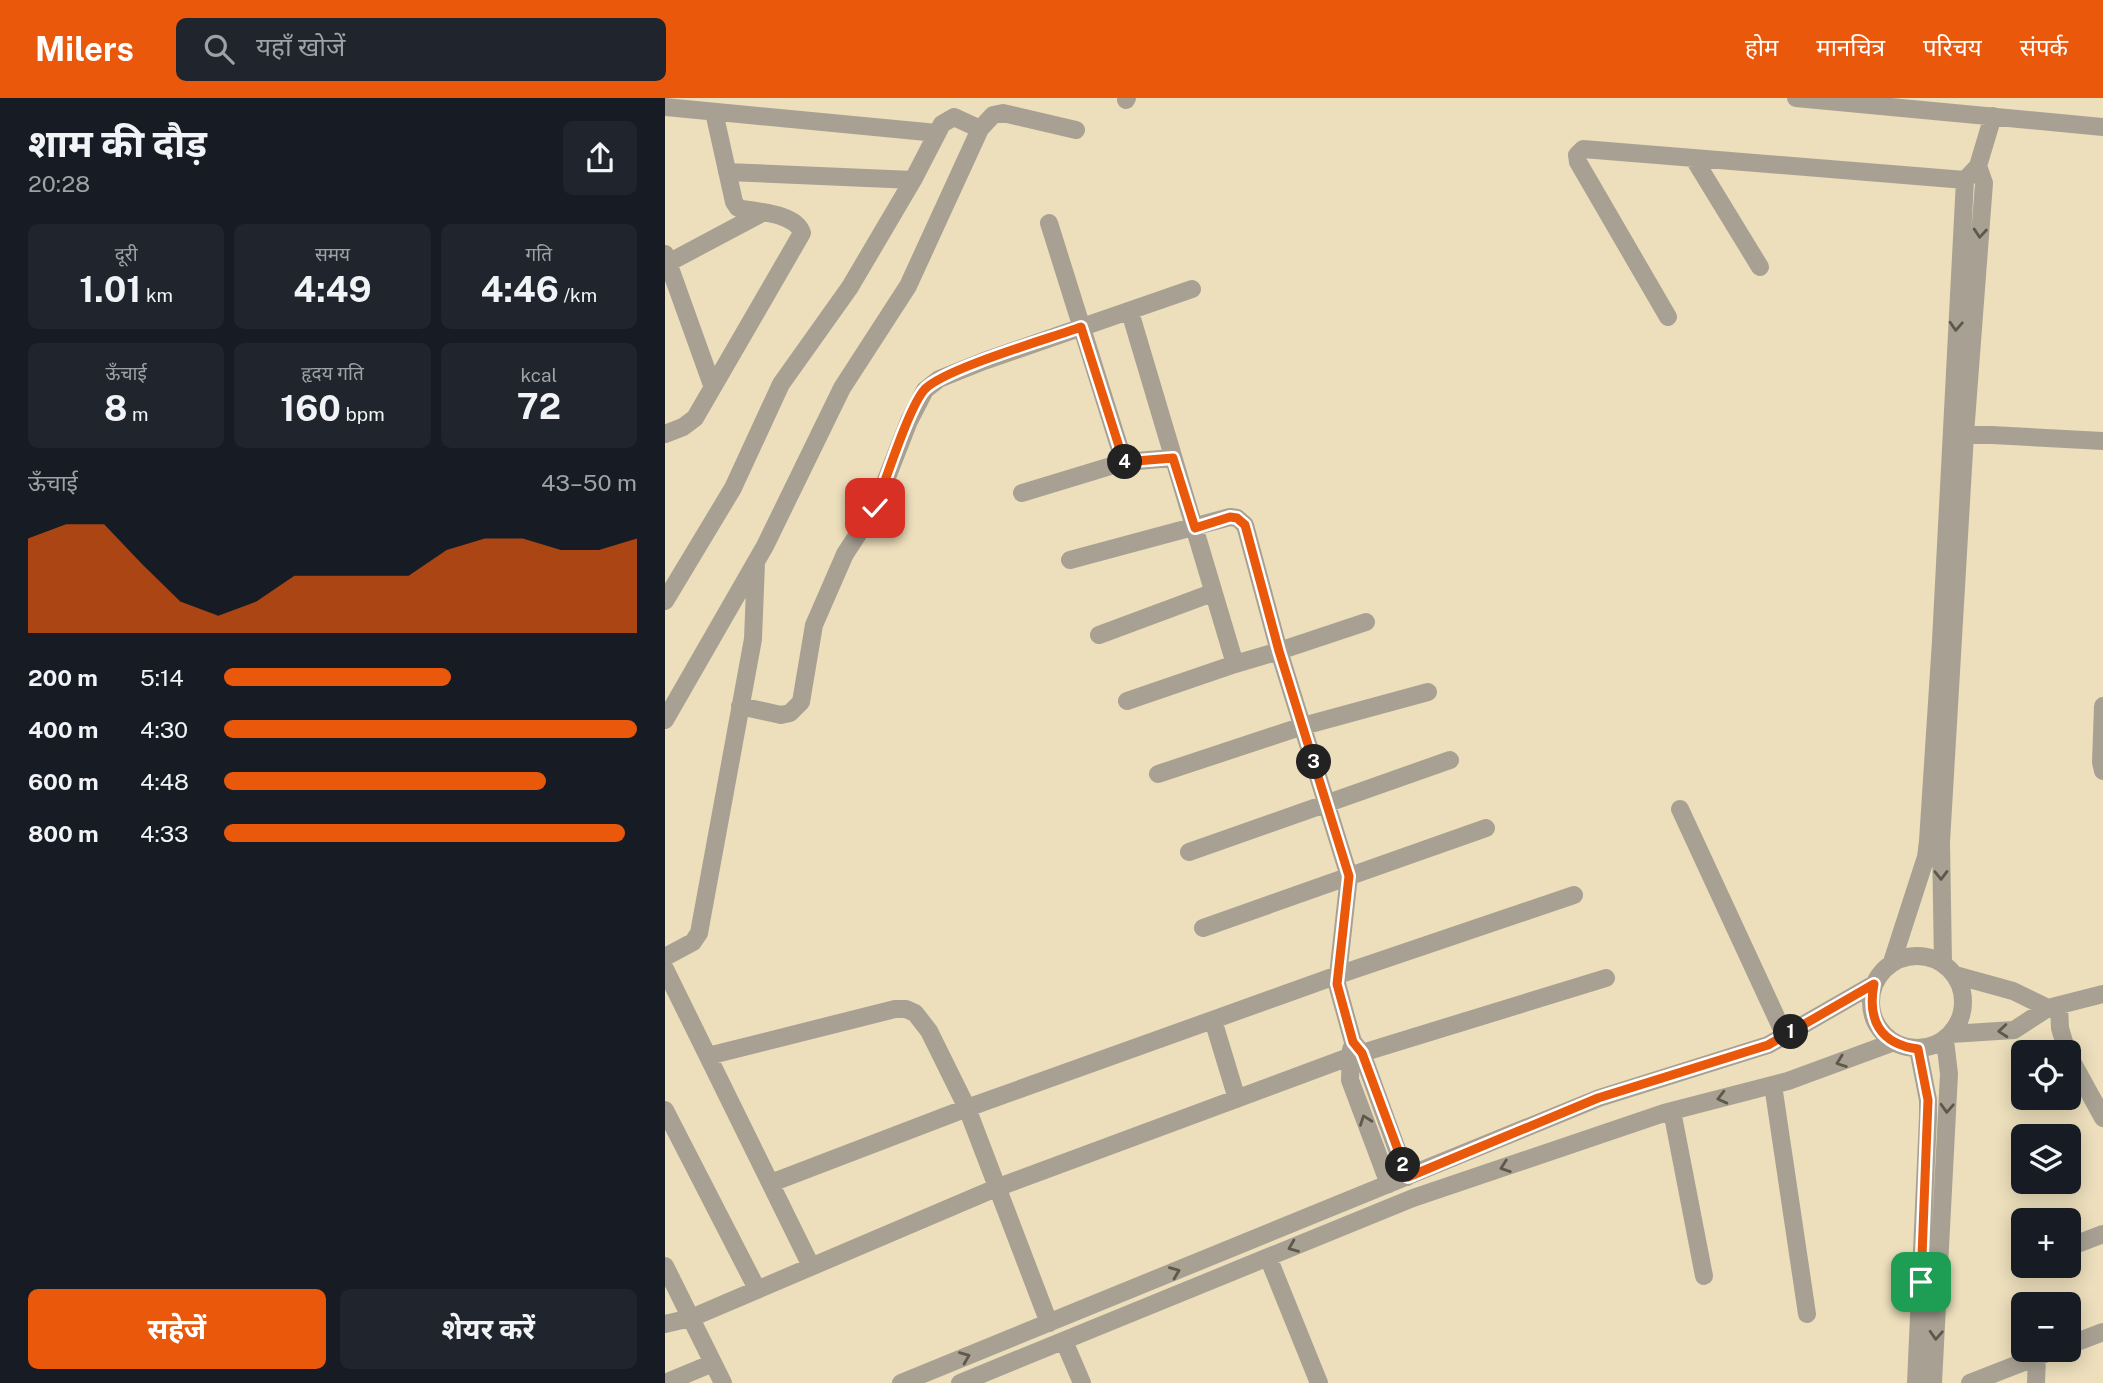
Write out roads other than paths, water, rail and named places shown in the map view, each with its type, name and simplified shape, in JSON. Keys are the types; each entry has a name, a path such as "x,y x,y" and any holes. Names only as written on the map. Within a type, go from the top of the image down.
{"street":[{"path":"1796,98 2103,127"},
{"path":"665,107 937,134"},
{"path":"665,434 683,427 695,418 802,233 800,226 791,220 739,208 734,202 714,112"},
{"path":"665,720 756,559 842,388 908,286 980,129 993,115 1003,113 1076,130"},
{"path":"1925,1374 1949,1074 1948,1037 1960,1021 1964,1005 1962,989 1949,969 1941,842 1958,434 1965,180 1978,166 1993,116"},
{"path":"665,601 733,488 781,384 851,287 937,134 947,120 954,117 980,129"},
{"path":"1668,317 1578,162 1577,155 1583,149 1965,180"},
{"path":"1694,159 1760,267"},
{"path":"901,1383 1598,1098 1768,1045 1874,984 1892,962 1926,857 1958,434 1984,183 1978,166"},
{"path":"727,172 913,180"},
{"path":"712,385 667,258 762,214"},
{"path":"1049,223 1124,462"},
{"path":"740,706 781,715 790,713 801,702 814,625 845,554 875,508 909,421 925,390 939,380 972,366 1192,289"},
{"path":"1130,312 1235,664"},
{"path":"1958,434 2103,441"},
{"path":"1022,493 1124,462 1173,458"},
{"path":"1070,560 1230,517 1237,518 1245,525 1279,651 1349,876 1337,984 1355,1051 1408,1177"},
{"path":"665,957 693,942 699,933 753,639 756,559"},
{"path":"1099,635 1212,593"},
{"path":"1127,701 1366,622"},
{"path":"1158,774 1303,726 1427,692"},
{"path":"2103,706 2103,771"},
{"path":"1189,852 1450,760"},
{"path":"1681,809 1785,1036"},
{"path":"1203,928 1486,828"},
{"path":"771,1183 967,1108 1338,975 1574,895"},
{"path":"1892,962 1917,955 2054,1006"},
{"path":"665,969 811,1266"},
{"path":"665,1324 691,1318 996,1188 1237,1100 1355,1051 1607,978"},
{"path":"1874,984 1870,1000 1873,1017 1881,1031 1894,1042 1918,1049 1932,1046 1948,1037 2014,1030 2054,1006 2103,994"},
{"path":"2054,1006 2064,1040"},
{"path":"708,1056 906,1009 915,1013 929,1031 967,1108 1049,1323"},
{"path":"1213,1020 1237,1100"},
{"path":"960,1383 1413,1198 1672,1111 1773,1085 1894,1042"},
{"path":"1918,1049 1928,1100 1925,1374"},
{"path":"1355,1051 1350,1080 1389,1184"},
{"path":"2081,1078 2103,1118"},
{"path":"1773,1085 1807,1314"},
{"path":"665,1110 757,1289"},
{"path":"1672,1111 1703,1276"},
{"path":"2081,1242 2103,1234"},
{"path":"1268,1257 1319,1383"},
{"path":"665,1266 723,1383"},
{"path":"2081,1340 2103,1332"},
{"path":"1064,1341 1082,1383"},
{"path":"1970,1383 2023,1362"},
{"path":"2035,1383 2036,1362"},
{"path":"665,1383 713,1363"}]}
